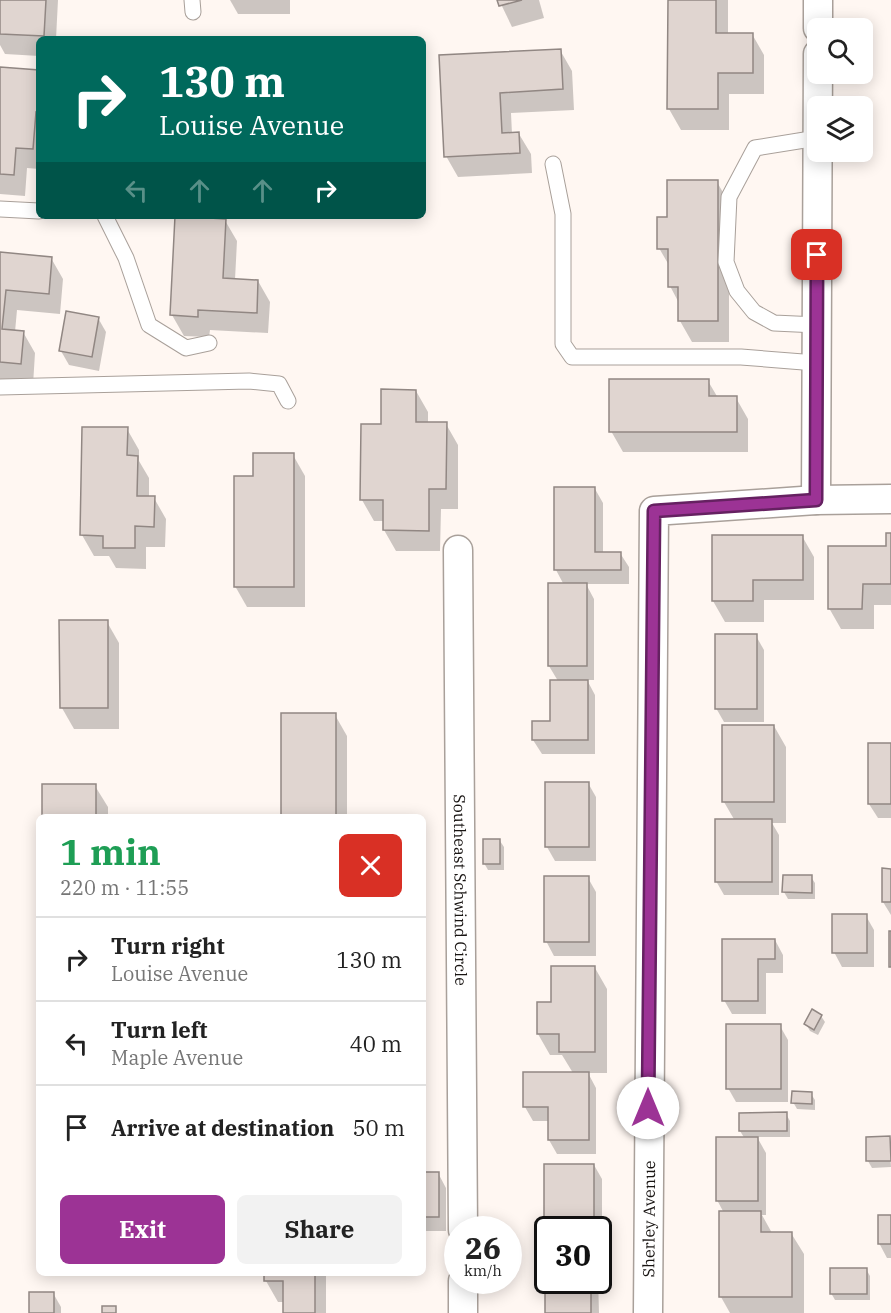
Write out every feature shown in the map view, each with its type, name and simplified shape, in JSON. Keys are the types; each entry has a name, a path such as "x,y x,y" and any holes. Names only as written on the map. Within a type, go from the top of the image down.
{"street":[{"path":"818,0 818,18"},
{"path":"817,162 816,500 891,499"},
{"name":"Sherley Avenue","path":"648,1313 654,511 816,500"},
{"name":"Southeast Schwind Circle","path":"458,550 463,1216"},
{"path":"463,1294 463,1313"}],"lane":[{"path":"807,140 755,148 729,197 726,262 737,291 753,312 774,323 817,325"},
{"path":"553,164 563,214 563,344 572,357 741,357 816,363"},
{"path":"0,209 36,211"},
{"path":"106,219 126,258 148,325 186,348 209,343"},
{"path":"0,387 249,381 279,384 288,401"}],"building":[{"path":"0,0 46,0 44,36 0,34"},
{"path":"497,0 522,0 499,6"},
{"path":"668,0 716,0 716,33 753,33 753,73 718,73 718,109 667,109"},
{"path":"561,49 563,89 500,93 502,133 519,132 520,153 444,157 439,55"},
{"path":"0,67 36,70 33,149 16,148 14,175 0,174"},
{"path":"667,180 718,180 718,321 678,321 678,287 668,287 668,249 657,249 657,217 667,217"},
{"path":"175,219 226,219 223,278 258,280 257,313 198,310 198,317 170,315"},
{"path":"0,252 52,257 49,294 6,290 2,329 24,331 21,364 0,362"},
{"path":"66,311 99,317 92,357 59,351"},
{"path":"609,379 709,379 709,396 737,396 737,432 609,432"},
{"path":"381,389 416,390 416,422 447,422 446,489 429,489 429,531 383,530 383,500 360,500 361,424 381,424"},
{"path":"82,427 128,427 127,455 138,456 137,496 155,496 154,527 135,526 135,548 103,548 103,536 80,535"},
{"path":"253,453 294,453 294,587 234,587 234,476 253,476"},
{"path":"554,487 595,487 595,552 621,552 621,570 554,570"},
{"path":"886,533 891,533 891,584 863,584 862,609 828,609 828,546 886,546"},
{"path":"712,535 803,535 803,580 753,580 753,601 712,601"},
{"path":"548,583 587,583 587,666 548,666"},
{"path":"59,620 108,620 108,708 60,708"},
{"path":"715,634 757,634 757,709 715,709"},
{"path":"550,680 588,680 588,740 532,740 532,721 550,721"},
{"path":"281,713 336,713 336,814 281,814"},
{"path":"722,725 774,725 774,802 722,802"},
{"path":"868,743 891,743 891,804 868,804"},
{"path":"545,782 589,782 589,847 545,847"},
{"path":"42,784 96,784 96,814 42,814"},
{"path":"715,819 772,819 772,882 715,882"},
{"path":"483,839 500,839 500,864 483,864"},
{"path":"882,868 891,869 891,902 882,902"},
{"path":"783,875 812,875 812,893 782,892"},
{"path":"544,876 589,876 589,942 544,942"},
{"path":"832,914 867,914 867,953 832,953"},
{"path":"889,931 891,931 891,967 889,967"},
{"path":"722,939 775,939 775,959 758,959 758,1001 722,1001"},
{"path":"551,966 595,966 595,1052 559,1052 559,1034 537,1034 537,1002 551,1002"},
{"path":"812,1009 822,1015 814,1030 804,1024"},
{"path":"726,1024 781,1024 781,1089 726,1089"},
{"path":"523,1072 589,1072 589,1140 548,1140 548,1107 523,1107"},
{"path":"792,1091 812,1092 812,1104 791,1103"},
{"path":"787,1112 787,1131 739,1131 739,1113"},
{"path":"890,1136 891,1161 866,1161 866,1137"},
{"path":"716,1137 758,1137 758,1201 716,1201"},
{"path":"544,1164 594,1164 594,1216 544,1216"},
{"path":"426,1172 439,1172 439,1217 426,1217"},
{"path":"719,1211 761,1211 761,1232 792,1232 792,1297 719,1297"},
{"path":"878,1215 891,1215 891,1244 878,1244"},
{"path":"830,1268 867,1268 867,1294 830,1294"},
{"path":"264,1276 315,1276 315,1313 283,1313 283,1281 264,1281"},
{"path":"29,1292 54,1292 54,1313 29,1313"},
{"path":"545,1294 591,1294 591,1313 545,1313"},
{"path":"102,1306 116,1306 116,1313 102,1313"}],"route":[{"path":"648,1108 654,511 816,500 817,255"}]}
